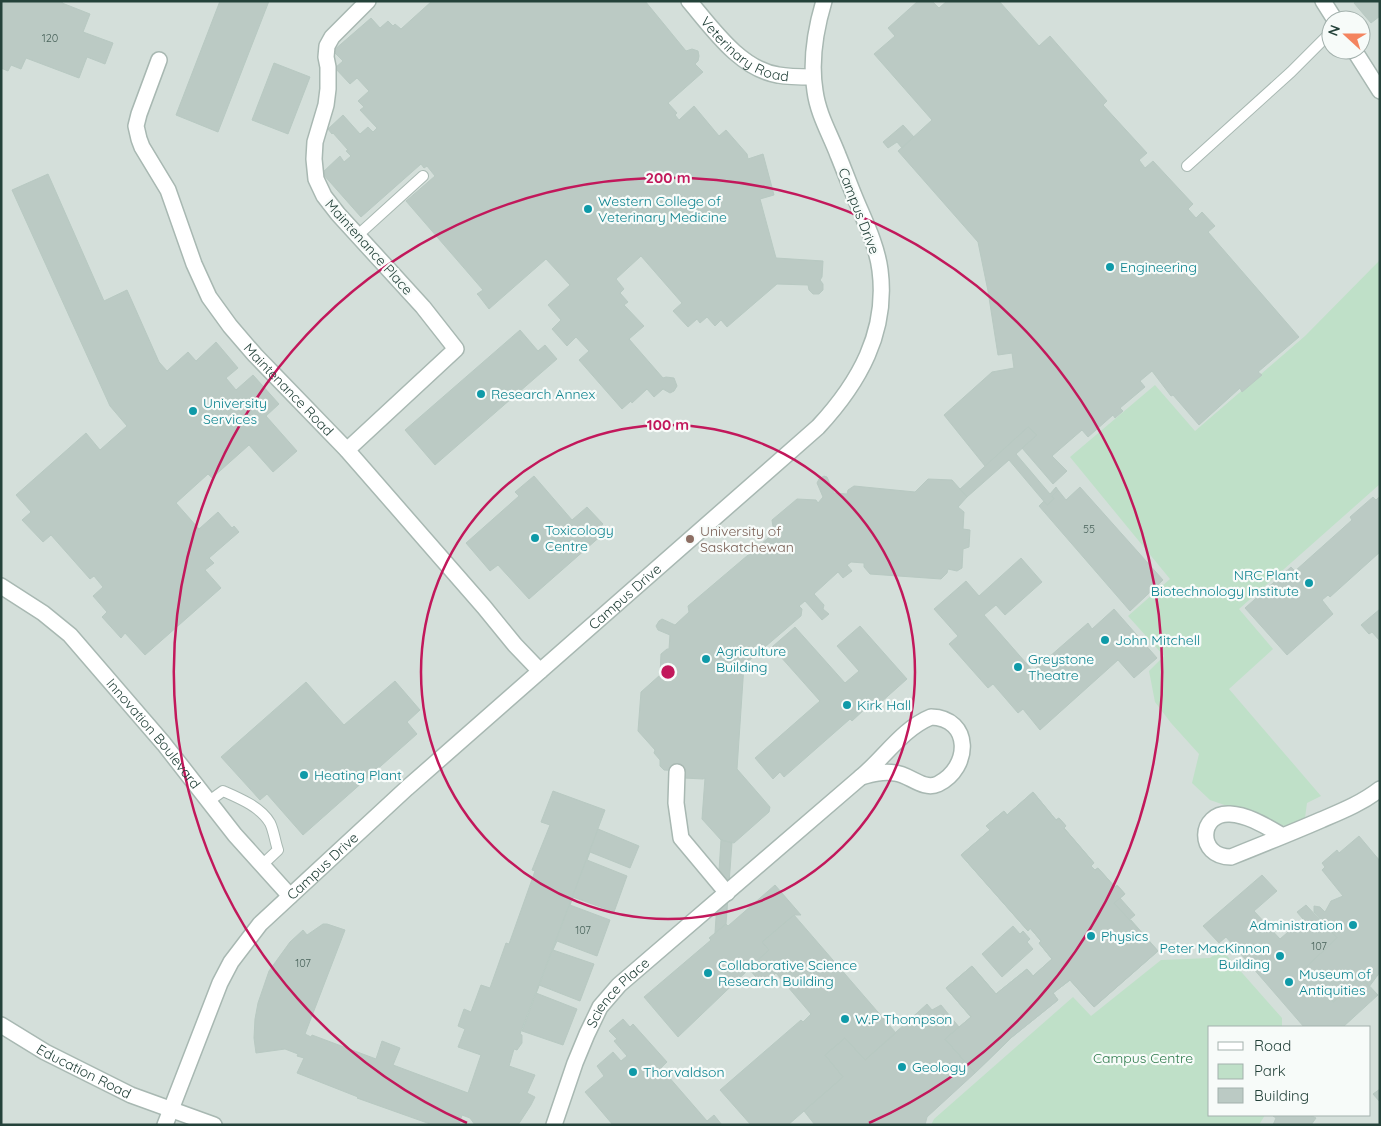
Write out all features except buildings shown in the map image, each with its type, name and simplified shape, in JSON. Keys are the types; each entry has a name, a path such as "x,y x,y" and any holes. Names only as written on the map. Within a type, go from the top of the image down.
{"street":[{"name":"Maintenance Place","path":"347,450 456,349 436,321 338,214 324,196 316,179 315,142 326,105 328,78 327,46 332,37 368,1"},
{"name":"Veterinary Road","path":"689,1 722,39 751,65 776,75 813,77"},
{"name":"Campus Drive","path":"165,1125 220,983 231,962 260,924 407,788 818,427 846,394 858,376 868,356 876,332 881,301 880,270 869,230 818,108 813,77 813,55 816,27 824,1"},
{"name":"Maintenance Road","path":"158,60 136,126 142,147 168,190 205,290 230,326 347,450 515,645 540,671"},
{"path":"1360,60 1380,91"},
{"name":"Innovation Boulevard","path":"1,586 39,609 70,635 164,744 235,835 290,896"},
{"name":"Science Place","path":"554,1125 575,1063 600,1007 619,985 727,893 861,777 873,767 911,728 931,717 943,718 955,727 960,734 962,749 958,767 938,784 928,786 904,774 880,772 861,777"},
{"path":"893,745 895,761 904,774"},
{"path":"677,772 676,803 681,838 727,893"},
{"path":"1283,836 1234,814 1221,814 1208,825 1205,836 1208,847 1223,857 1230,857 1283,836 1344,810 1380,789"},
{"name":"Education Road","path":"1,1025 67,1064 131,1095 171,1110"},
{"path":"171,1110 214,1125"}],"lane":[{"path":"1187,166 1291,72 1321,42"},
{"path":"358,235 423,176"},
{"path":"209,801 224,791 242,799 258,810 270,822 278,850 262,865"}],"shaded area":[{"name":"University of Saskatchewan","path":"1,1 1380,1 1380,1125 1,1125"}],"green space":[{"path":"1380,260 1380,484 1239,609 1273,649 1229,689 1321,796 1307,803 1305,818 1285,826 1210,800 1192,783 1199,754 1155,702 1149,671 1164,656 1128,616 1170,579 1070,457 1155,385 1195,431 1305,336"},
{"name":"Campus Centre","path":"1221,949 1282,1018 1282,1026 1208,1026 1208,1116 1264,1116 1259,1125 931,1125 934,1119 1073,997 1091,1016 1161,960 1210,958"}],"place":[{"name":"Western College of Veterinary Medicine","path":"588,209"},
{"name":"Engineering","path":"1110,267"},
{"name":"Research Annex","path":"481,394"},
{"name":"University Services","path":"193,411"},
{"name":"Toxicology Centre","path":"535,538"},
{"name":"University of Saskatchewan","path":"690,539"},
{"name":"NRC Plant Biotechnology Institute","path":"1309,583"},
{"name":"John Mitchell","path":"1105,640"},
{"name":"Agriculture Building","path":"706,659"},
{"name":"Greystone Theatre","path":"1018,667"},
{"name":"Kirk Hall","path":"847,705"},
{"name":"Heating Plant","path":"304,775"},
{"name":"Administration","path":"1353,925"},
{"name":"Physics","path":"1091,936"},
{"name":"Peter MacKinnon Building","path":"1280,956"},
{"name":"Collaborative Science Research Building","path":"708,973"},
{"name":"Museum of Antiquities","path":"1289,982"},
{"name":"W.P Thompson","path":"845,1019"},
{"name":"Geology","path":"902,1067"},
{"name":"Thorvaldson","path":"633,1072"}]}
